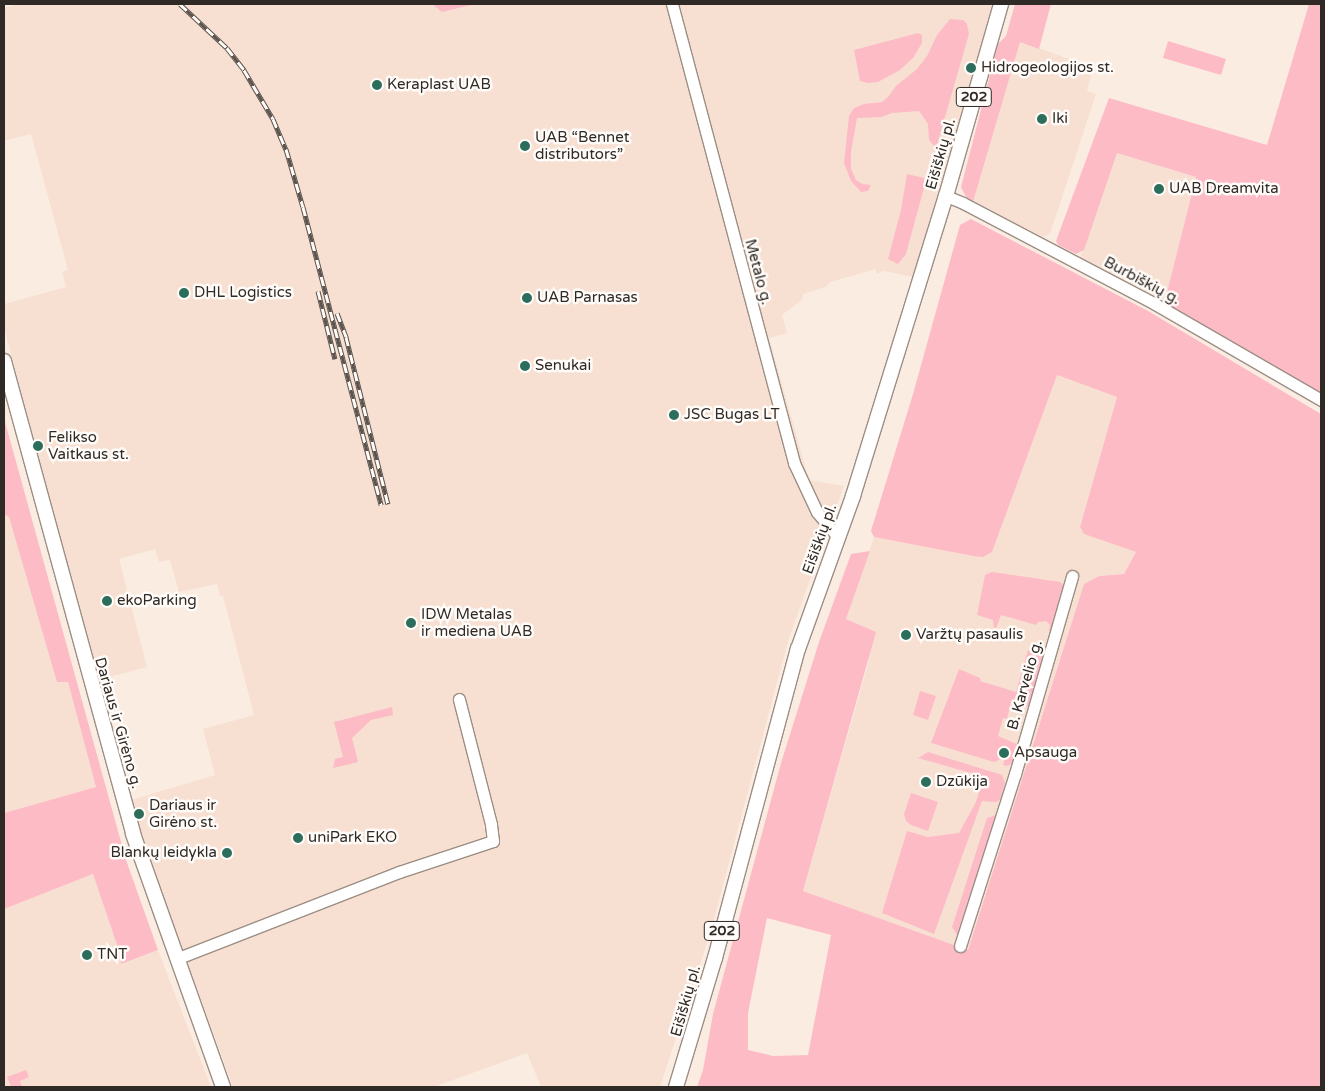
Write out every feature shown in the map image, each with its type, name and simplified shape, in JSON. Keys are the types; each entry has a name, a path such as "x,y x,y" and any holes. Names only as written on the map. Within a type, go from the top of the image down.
{"main road":[{"name":"Eišiškių pl.","path":"676,1087 715,958 798,649 853,496 946,196 1001,4"},
{"name":"Dariaus ir Girėno g.","path":"4,361 133,834 223,1087"}],"street":[{"name":"Metalo g.","path":"672,4 794,463 817,512 838,537"},
{"name":"Burbiškių g.","path":"946,196 963,203 1155,304 1321,400"},
{"name":"B. Karvelio g.","path":"960,946 1013,782 1072,576"},
{"path":"176,959 399,872 493,841 491,824 459,699"}],"shaded area":[{"path":"19,4 993,4 913,277 884,271 876,274 876,269 830,282 826,287 803,294 802,300 782,315 787,333 769,338 809,480 844,486 789,638 710,934 660,1087 541,1087 527,1053 434,1087 233,1087 151,863 131,800 215,775 203,729 254,715 223,596 220,596 217,584 179,592 170,560 159,562 155,549 119,559 147,667 99,680 4,328 4,304 66,287 62,272 68,270 31,134 4,141 4,8"},
{"path":"432,4 475,4 442,12"},
{"path":"1015,4 1051,4 1039,49 1020,42 973,202 966,197 961,187 998,44 1006,36"},
{"path":"1309,4 1321,4 1321,396 1164,304 1196,177 1117,153 1084,250 1076,254 1058,245 1056,241 1109,98 1267,145"},
{"path":"950,19 963,20 967,24 969,34 937,145 934,146 929,140 928,124 919,111 892,113 882,117 857,118 851,152 851,169 856,180 862,184 871,185 868,191 861,192 851,181 844,163 849,116 854,108 864,104 882,102 888,97 896,86 917,69 927,56 937,35"},
{"path":"918,33 922,35 922,43 913,58 900,70 878,82 868,83 860,81 854,50"},
{"path":"1020,41 1093,68 1087,91 1096,94 1050,233 1044,237 973,202"},
{"path":"1168,41 1226,59 1221,75 1163,58"},
{"path":"1117,153 1196,177 1164,304 1080,258"},
{"path":"907,174 924,178 925,184 906,254 898,264 888,259 901,210"},
{"path":"971,219 1148,311 1321,414 1321,1087 697,1087 703,1070 713,1014 781,763 819,642 851,554 870,551 846,619 876,632 803,891 968,950 1084,584 1099,576 1124,574 1136,552 1084,534 1080,527 1117,397 1057,375 992,552 983,557 973,556 874,537 871,531 913,394 960,225","holes":["767,918 831,935 808,1055 773,1056 748,1050 748,1013"]},
{"path":"1056,375 1117,397 1080,527 1084,534 1136,552 1124,574 1099,576 1084,584 968,950 803,891 869,661 846,619 874,537 973,556 992,552"},
{"path":"4,418 126,860 158,950 121,964 118,948 93,874 4,909 4,813 96,787 68,682 57,682 9,517 4,514"},
{"path":"4,514 9,516 68,682 96,787 4,813"},
{"path":"992,572 1060,582 1064,586 1051,632 1049,631 1050,625 1046,621 1038,622 1036,625 1001,615 996,628 994,628 993,620 977,615 985,575"},
{"path":"1028,650 1046,656 1031,708 1011,702 1007,719 1003,718 998,736 1019,745 1013,762 1008,766 1003,765 1008,747 1004,745 999,760 994,762 931,743 959,669 980,678 980,681 1016,692"},
{"path":"920,691 936,696 928,720 913,715"},
{"path":"392,707 393,715 371,720 352,738 358,762 333,768 335,759 343,757 334,722"},
{"path":"928,752 1002,775 1005,783 1000,800 996,802 982,801 934,934 882,913 907,831 928,837 959,833 976,802 983,779 971,773 918,758"},
{"path":"911,793 938,802 928,831 911,825 906,821 904,814"},
{"path":"996,815 957,935 952,927 987,818"},
{"path":"93,874 118,948 121,964 158,950 211,1087 4,1087 4,909"},
{"path":"26,1070 29,1077 20,1081 22,1087 11,1087 7,1077"}],"railway":[{"path":"180,4 227,48 244,70 273,119 286,149 381,505"},
{"path":"318,291 335,359"},
{"path":"337,313 346,337 388,504"}],"place":[{"name":"Hidrogeologijos st.","path":"971,68"},
{"name":"Keraplast UAB","path":"377,85"},
{"name":"Iki","path":"1042,119"},
{"name":"UAB “Bennet distributors”","path":"525,146"},
{"name":"UAB Dreamvita","path":"1159,189"},
{"name":"DHL Logistics","path":"184,293"},
{"name":"UAB Parnasas","path":"527,298"},
{"name":"Senukai","path":"525,366"},
{"name":"JSC Bugas LT","path":"674,415"},
{"name":"Felikso Vaitkaus st.","path":"38,446"},
{"name":"ekoParking","path":"107,601"},
{"name":"IDW Metalas ir mediena UAB","path":"411,623"},
{"name":"Varžtų pasaulis","path":"906,635"},
{"name":"Apsauga","path":"1004,753"},
{"name":"Dzūkija","path":"926,782"},
{"name":"Dariaus ir Girėno st.","path":"139,814"},
{"name":"uniPark EKO","path":"298,838"},
{"name":"Blankų leidykla","path":"227,853"},
{"name":"TNT","path":"87,955"}]}
